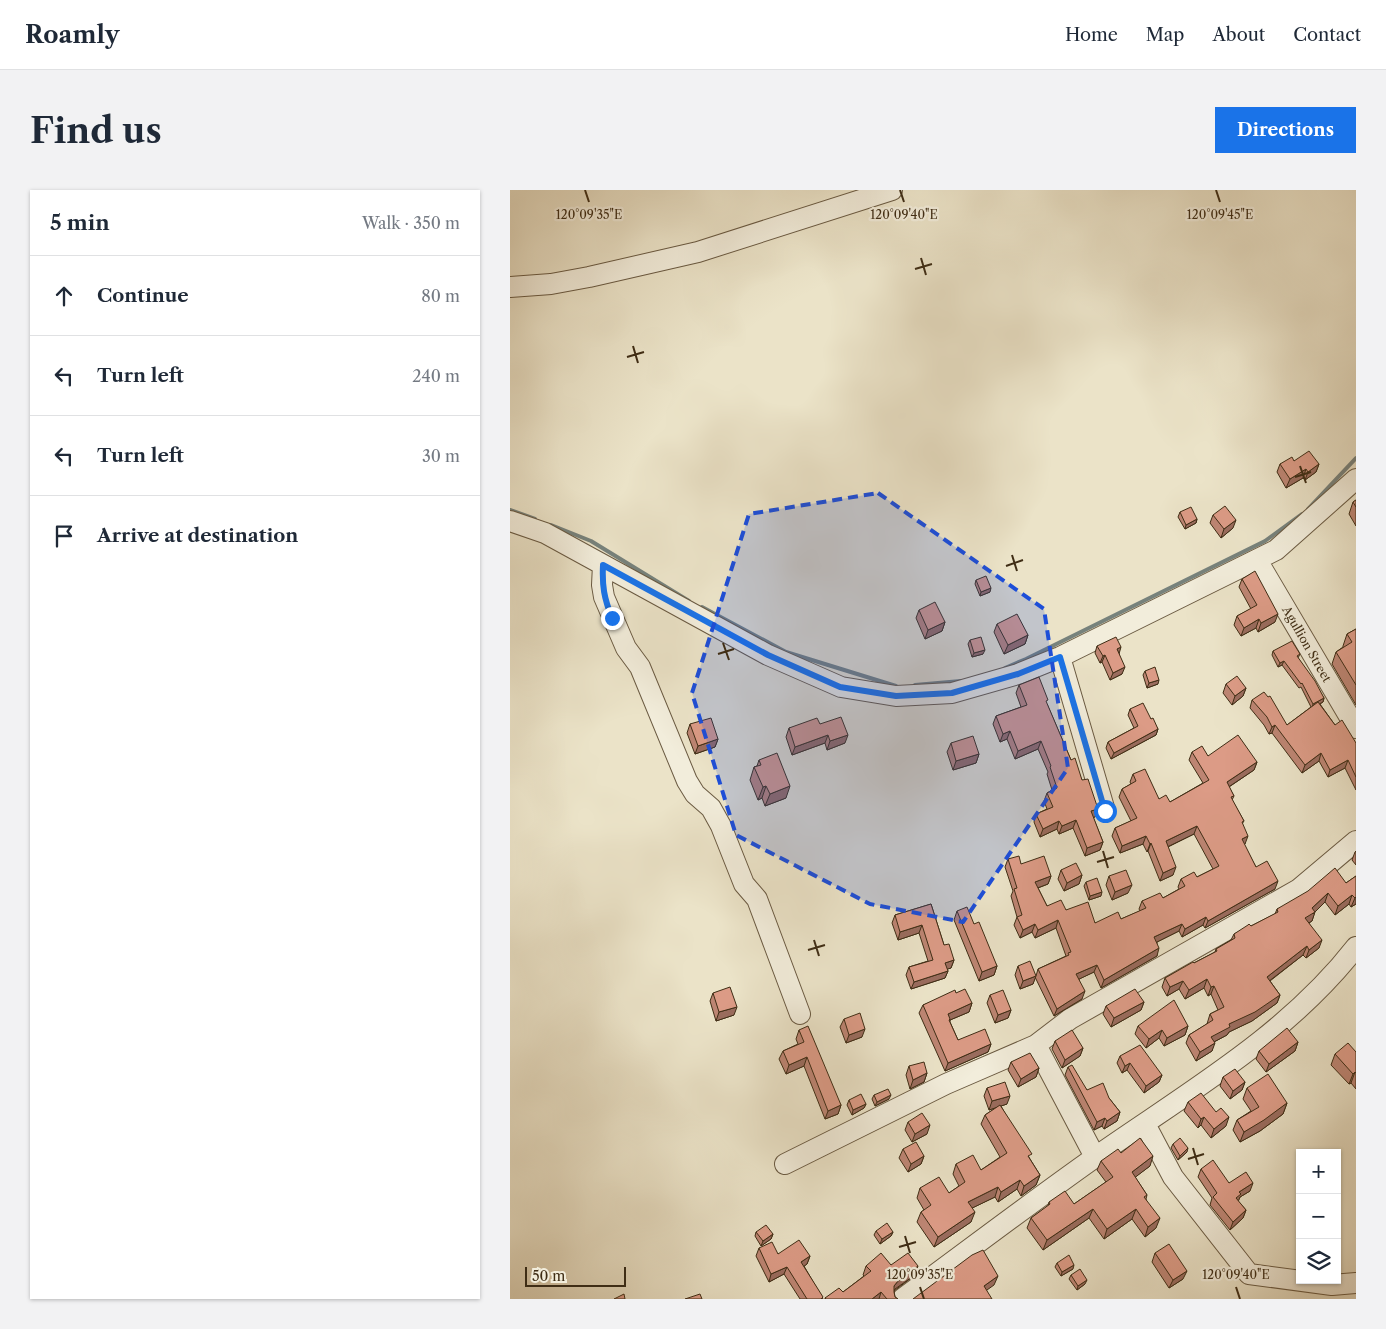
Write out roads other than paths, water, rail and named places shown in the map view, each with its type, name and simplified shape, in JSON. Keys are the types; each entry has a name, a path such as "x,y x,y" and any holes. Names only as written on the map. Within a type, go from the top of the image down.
{"street":[{"path":"510,287 551,284 589,277 698,252 892,190"},
{"path":"510,521 545,534 768,655 840,687 896,696 952,693 1018,674 1060,657 1276,550 1356,479"},
{"name":"Agullion Street","path":"1257,560 1356,728"},
{"path":"603,565 602,585 604,597 612,618 626,648 640,667 687,781 695,794 711,808 721,826 744,884 757,899 800,1014"},
{"path":"1060,657 1105,811"},
{"path":"784,1164 946,1084 1036,1046 1070,1019 1298,889 1356,841"},
{"path":"902,1299 1095,1157 1145,1124 1258,1042 1298,1010 1338,970 1356,947"},
{"path":"1036,1046 1095,1157"},
{"path":"1145,1124 1173,1177 1249,1274 1332,1285 1356,1283"}],"waterway":[{"path":"1308,509 1356,458"},
{"path":"510,510 535,519"},
{"path":"1005,668 1265,541 1302,514"},
{"path":"551,525 591,541 689,601"},
{"path":"702,607 786,652 896,686"},
{"path":"915,685 961,681"}]}
